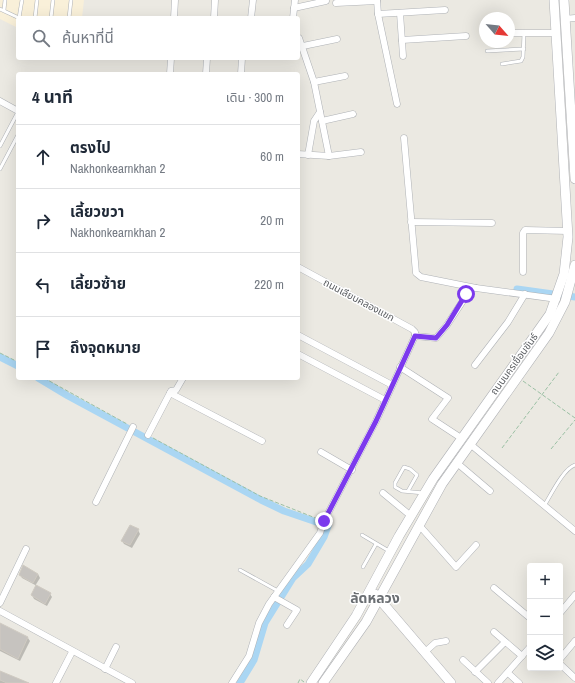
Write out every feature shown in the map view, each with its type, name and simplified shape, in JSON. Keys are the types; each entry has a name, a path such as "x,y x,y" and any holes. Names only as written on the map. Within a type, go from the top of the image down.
{"main road":[{"name":"ถนนนครเขื่อนขันธ์","path":"311,683 371,591 424,493 461,438 540,328 552,309 558,295 564,274 568,231 554,0"},
{"path":"564,0 575,179"},
{"path":"562,139 572,138"},
{"name":"ถนนนครเขื่อนขันธ์","path":"323,683 366,622 419,525 456,463 546,338 562,310 575,265"},
{"path":"493,394 501,401"},
{"path":"391,552 401,558"},
{"path":"371,591 380,598 450,683"}],"street":[{"path":"174,16 175,0"},
{"path":"214,16 215,0"},
{"path":"251,16 253,0"},
{"path":"293,16 295,0"},
{"path":"336,3 376,0 397,104"},
{"path":"294,8 326,1"},
{"path":"378,14 445,10"},
{"path":"400,13 403,56"},
{"path":"564,19 575,18"},
{"path":"515,33 555,33"},
{"path":"402,40 466,36"},
{"path":"303,46 337,38"},
{"path":"300,40 314,82 329,156"},
{"path":"170,72 171,60"},
{"path":"206,72 207,60"},
{"path":"241,72 242,60"},
{"path":"314,82 345,76"},
{"path":"0,101 16,110"},
{"path":"308,155 314,121 320,112"},
{"path":"322,120 354,114"},
{"path":"404,138 416,273 421,277 476,288 525,294 558,295"},
{"path":"300,154 329,156 361,152"},
{"path":"411,222 492,223"},
{"path":"523,272 523,233 525,230 568,231"},
{"name":"ถนนเลียบคลองแขก","path":"300,268 412,329 415,332 415,336"},
{"path":"232,683 249,656 259,623 277,599 278,591 316,541 324,521 352,470 386,400 415,336 436,338 447,325 468,291 476,288"},
{"path":"475,365 508,322 525,294"},
{"path":"300,336 392,385"},
{"path":"300,355 386,400"},
{"path":"400,368 448,398 432,419 461,438"},
{"path":"148,435 170,393 176,390 182,380"},
{"path":"170,393 262,441"},
{"path":"96,502 132,430"},
{"path":"470,444 575,531"},
{"path":"321,452 352,470"},
{"path":"456,463 490,491"},
{"path":"383,493 411,516"},
{"path":"419,525 456,567 476,545"},
{"path":"0,603 26,549"},
{"path":"494,588 527,616"},
{"path":"563,609 575,595"},
{"path":"277,599 297,610 287,625"},
{"path":"0,611 72,652 132,683"},
{"path":"494,632 522,656"},
{"path":"424,652 435,643 446,641"},
{"path":"475,672 505,642"},
{"path":"563,656 575,642"},
{"path":"105,669 116,647"},
{"path":"498,683 527,650"},
{"path":"56,683 72,652"},
{"path":"463,660 488,683"},
{"path":"563,667 575,678"},
{"path":"508,673 519,683"}],"lane":[{"path":"4,10 5,0"},
{"path":"19,16 22,0"},
{"path":"35,16 37,0"},
{"path":"51,16 53,0"},
{"path":"69,16 71,0"},
{"path":"0,9 16,16"},
{"path":"502,64 521,61 524,49 524,33"},
{"path":"487,51 524,49"},
{"path":"0,146 16,115"},
{"path":"0,169 16,138"},
{"path":"544,506 561,479 572,466 575,465"},
{"path":"408,491 417,474 410,469 404,468 395,483 395,487 402,491 424,493"},
{"path":"362,535 391,552"},
{"path":"363,567 376,544"},
{"path":"240,570 278,591"}],"path":[{"path":"0,353 16,361"},
{"path":"502,448 559,372"},
{"path":"518,378 575,419 551,449"},
{"path":"47,380 132,430"},
{"path":"148,435 260,496 324,521"},
{"path":"298,683 300,679 306,683"}],"shaded area":[{"path":"0,0 84,0 82,16 16,16 16,27 0,19"}],"building":[{"path":"130,525 139,529 130,545 121,541"},
{"path":"23,565 38,574 33,583 19,575"},
{"path":"36,585 51,593 45,604 31,595"},
{"path":"0,623 28,637 18,659 0,649"},
{"path":"0,671 29,683 7,683 0,680"}],"waterway":[{"path":"517,289 575,297"},
{"path":"0,357 16,365"},
{"path":"41,380 68,396 261,500 284,511 328,526 324,537 308,564 293,578 265,623 254,660 240,683"}],"district":[{"name":"ลัดหลวง","path":"375,598"}],"route":[{"path":"324,521 341,492 376,421 415,336 431,339 436,338 447,325 466,294"}]}
